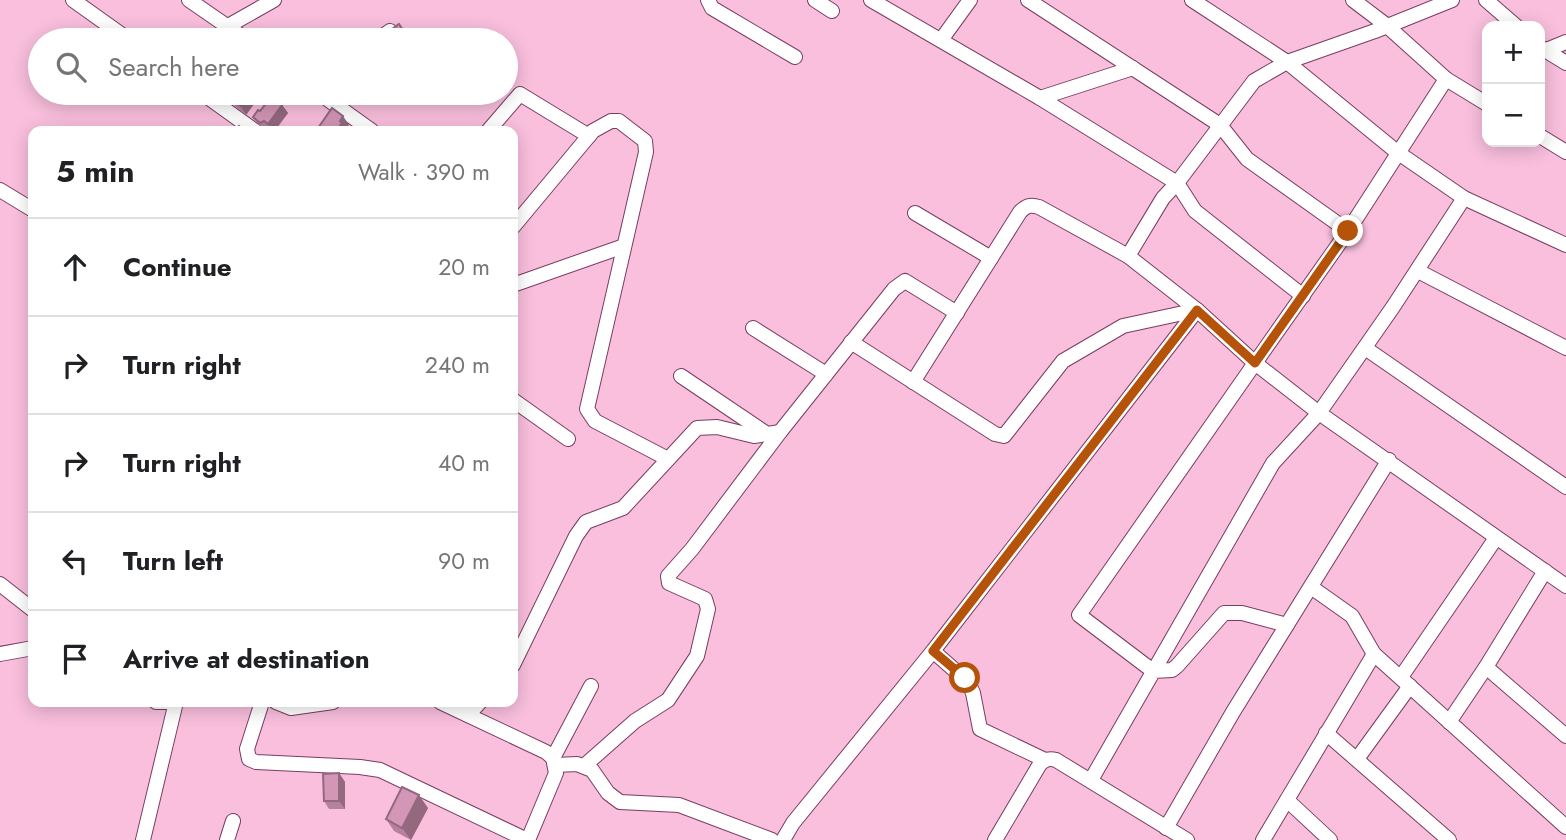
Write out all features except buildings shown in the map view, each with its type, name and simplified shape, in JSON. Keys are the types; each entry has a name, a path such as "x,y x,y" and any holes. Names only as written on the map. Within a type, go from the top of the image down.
{"street":[{"path":"73,0 112,28"},
{"path":"189,0 231,28"},
{"path":"228,26 274,0"},
{"path":"708,0 712,8 795,57"},
{"path":"815,0 832,11"},
{"path":"871,0 1177,183 1195,211 1303,296"},
{"path":"941,40 970,0"},
{"path":"1028,0 1220,125 1247,159 1348,231"},
{"path":"1192,0 1287,62 1397,152 1464,198 1566,245"},
{"path":"1353,0 1386,25 1446,79 1482,101"},
{"path":"1128,256 1163,198 1254,81 1287,62 1452,0"},
{"path":"1486,0 1510,21"},
{"path":"1545,48 1566,42"},
{"path":"1545,51 1566,63"},
{"path":"1040,99 1133,68"},
{"path":"1287,625 1242,612 1224,613 1177,666 1172,670 1153,671 1079,615 1348,231 1446,79"},
{"path":"518,96 520,94 589,136"},
{"path":"219,105 248,126"},
{"path":"336,105 365,126"},
{"path":"492,126 510,105"},
{"path":"518,221 589,136 611,121 619,121 641,136 647,146 587,410 595,421 668,459"},
{"path":"1545,139 1566,152"},
{"path":"0,190 28,207"},
{"path":"1091,780 1273,463 1319,413 1418,271 1464,198"},
{"path":"914,382 1020,212 1026,206 1032,205 1128,256 1319,413 1566,586"},
{"path":"915,213 991,258"},
{"path":"518,283 624,246"},
{"path":"1418,271 1566,348"},
{"path":"584,766 635,721 668,700 697,656 707,603 705,599 669,583 668,576 692,550 774,433 826,374 894,289 905,281 957,313"},
{"path":"851,342 995,434 1004,436 1063,360 1123,326 1197,310"},
{"path":"783,840 793,823 933,651 1197,310"},
{"path":"753,328 826,374"},
{"path":"1365,348 1566,487"},
{"path":"681,376 774,433"},
{"path":"518,404 568,439"},
{"path":"518,655 580,528 592,519 623,508 697,428 712,427 754,436 774,433"},
{"path":"1166,828 1233,712 1389,460"},
{"path":"1357,760 1496,538"},
{"path":"1449,722 1545,571"},
{"path":"0,584 28,606"},
{"path":"1311,587 1356,620 1374,654 1566,827"},
{"path":"0,654 28,649"},
{"path":"933,651 968,682 973,693 980,729 1045,760 1056,760 1187,840"},
{"path":"1263,840 1374,654"},
{"path":"1486,667 1566,736"},
{"path":"260,707 247,748 249,759 256,762 380,770 528,840 556,773 555,761 592,686"},
{"path":"144,840 175,707"},
{"path":"451,707 546,752 555,761 592,770 608,793 620,802 679,806 772,840"},
{"path":"468,715 475,707"},
{"path":"1326,733 1449,840"},
{"path":"1000,838 1045,760"},
{"path":"1287,800 1330,840"},
{"path":"227,840 233,821"}],"route":[{"path":"965,678 933,651 1197,310 1255,363 1348,231"}]}
